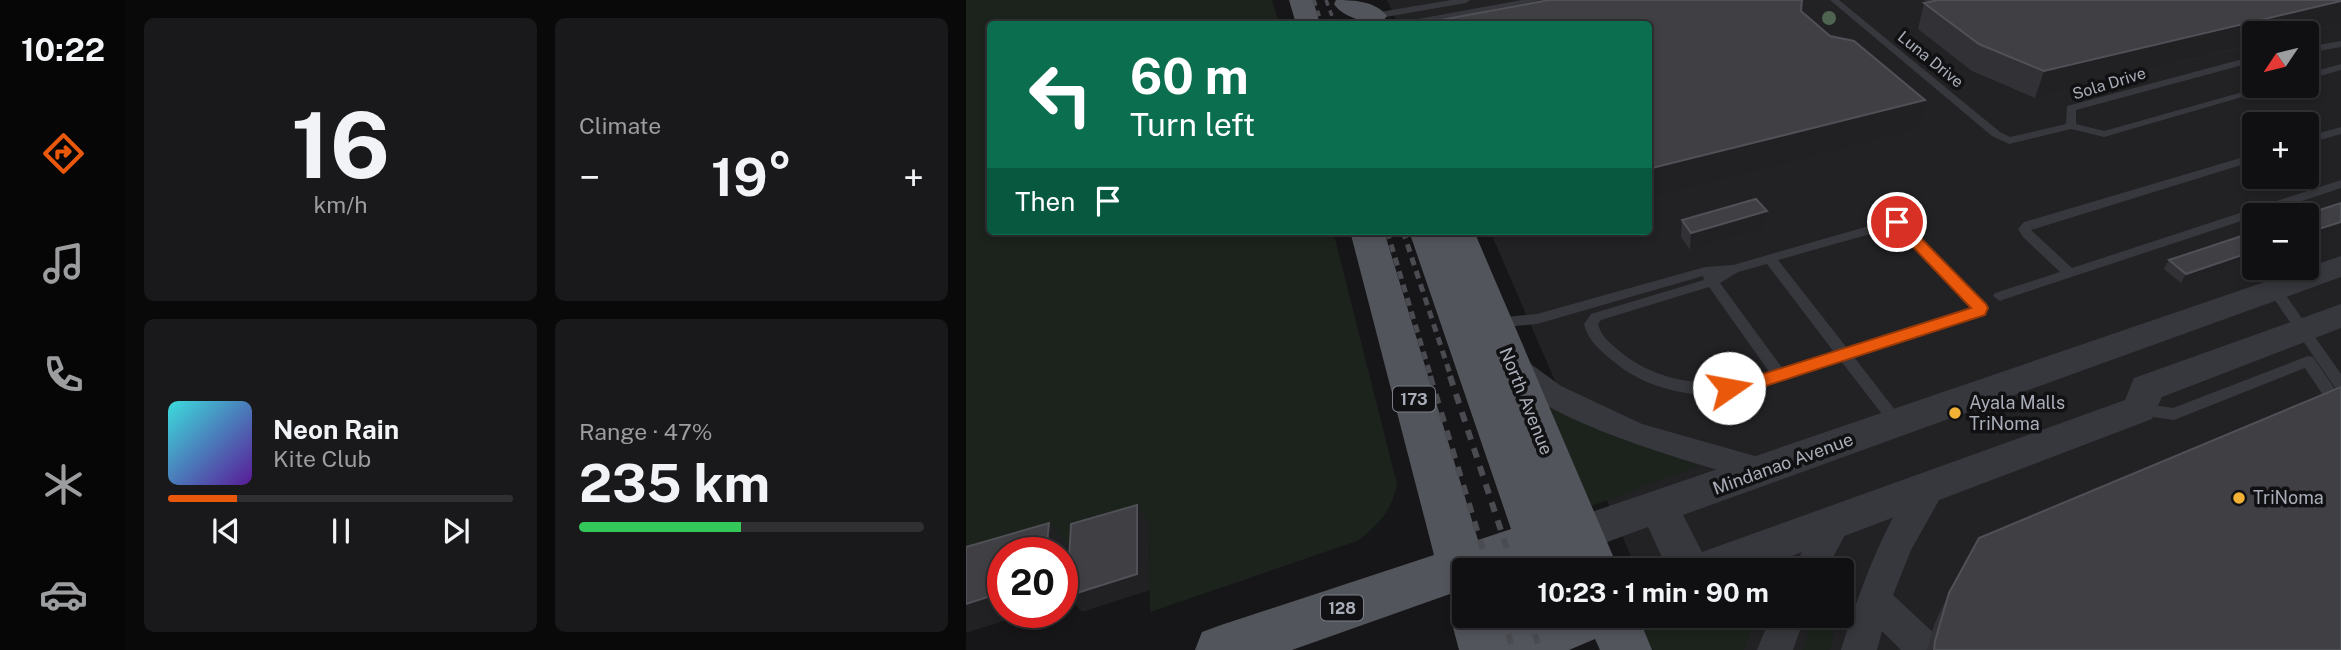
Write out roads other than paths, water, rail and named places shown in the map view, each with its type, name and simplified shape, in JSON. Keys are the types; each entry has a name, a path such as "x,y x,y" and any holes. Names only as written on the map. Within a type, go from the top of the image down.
{"main road":[{"path":"1301,0 1307,21"},
{"name":"173","path":"1368,235 1459,558"},
{"name":"North Avenue","path":"1438,235 1566,554"},
{"name":"North Avenue","path":"1439,235 1495,323 1511,364 1566,554"},
{"name":"Mindanao Avenue","path":"1543,558 1566,554"},
{"name":"Mindanao Avenue","path":"1221,650 1452,576"},
{"path":"1479,628 1485,650"},
{"path":"1502,650 1572,628"},
{"path":"1587,628 1626,650"}],"street":[{"name":"Mindanao Avenue","path":"1566,554 1659,508 2341,266"},
{"path":"1738,558 2138,408 2147,388 2306,339 2341,315"},
{"path":"1511,364 1551,394 1634,433 1765,471"},
{"path":"1859,650 1873,599 1906,523 1932,486"},
{"path":"1659,508 1683,558"},
{"path":"1816,558 1836,522"},
{"path":"1873,599 1926,650"},
{"path":"1775,650 1783,628"}],"lane":[{"path":"1360,11 1466,0"},
{"path":"1423,21 1537,0"},
{"name":"Luna Drive","path":"1834,0 1996,134 2009,141 2071,126"},
{"path":"2319,48 2341,44"},
{"name":"Sola Drive","path":"2242,62 2070,108 2071,126 2104,134 2242,95"},
{"path":"2319,73 2341,67"},
{"path":"2319,137 2341,130"},
{"path":"2071,274 2027,234 2024,229 2028,225 2242,161"},
{"path":"2000,296 2341,184"},
{"path":"1897,222 1980,308 1977,313 1747,386 1711,390 1674,386 1641,374 1618,359 1593,334 1591,324 1596,317 1769,258 1897,222"},
{"path":"1769,258 1897,423"},
{"path":"1495,323 1537,319 1709,277"},
{"path":"1709,277 1779,375"},
{"path":"2279,289 2341,410"},
{"path":"2306,339 2341,371"},
{"path":"2306,339 2341,385"}],"railway":[{"path":"1314,0 1321,21"},
{"path":"1326,0 1334,21"},
{"path":"1388,235 1431,377"},
{"path":"1404,235 1451,377"},
{"path":"1430,376 1485,558"},
{"path":"1450,376 1510,558"},
{"path":"1507,628 1513,650"},
{"path":"1533,628 1540,650"}],"place":[{"name":"Ayala Malls TriNoma","path":"1955,413"},
{"name":"TriNoma","path":"2239,498"}]}
